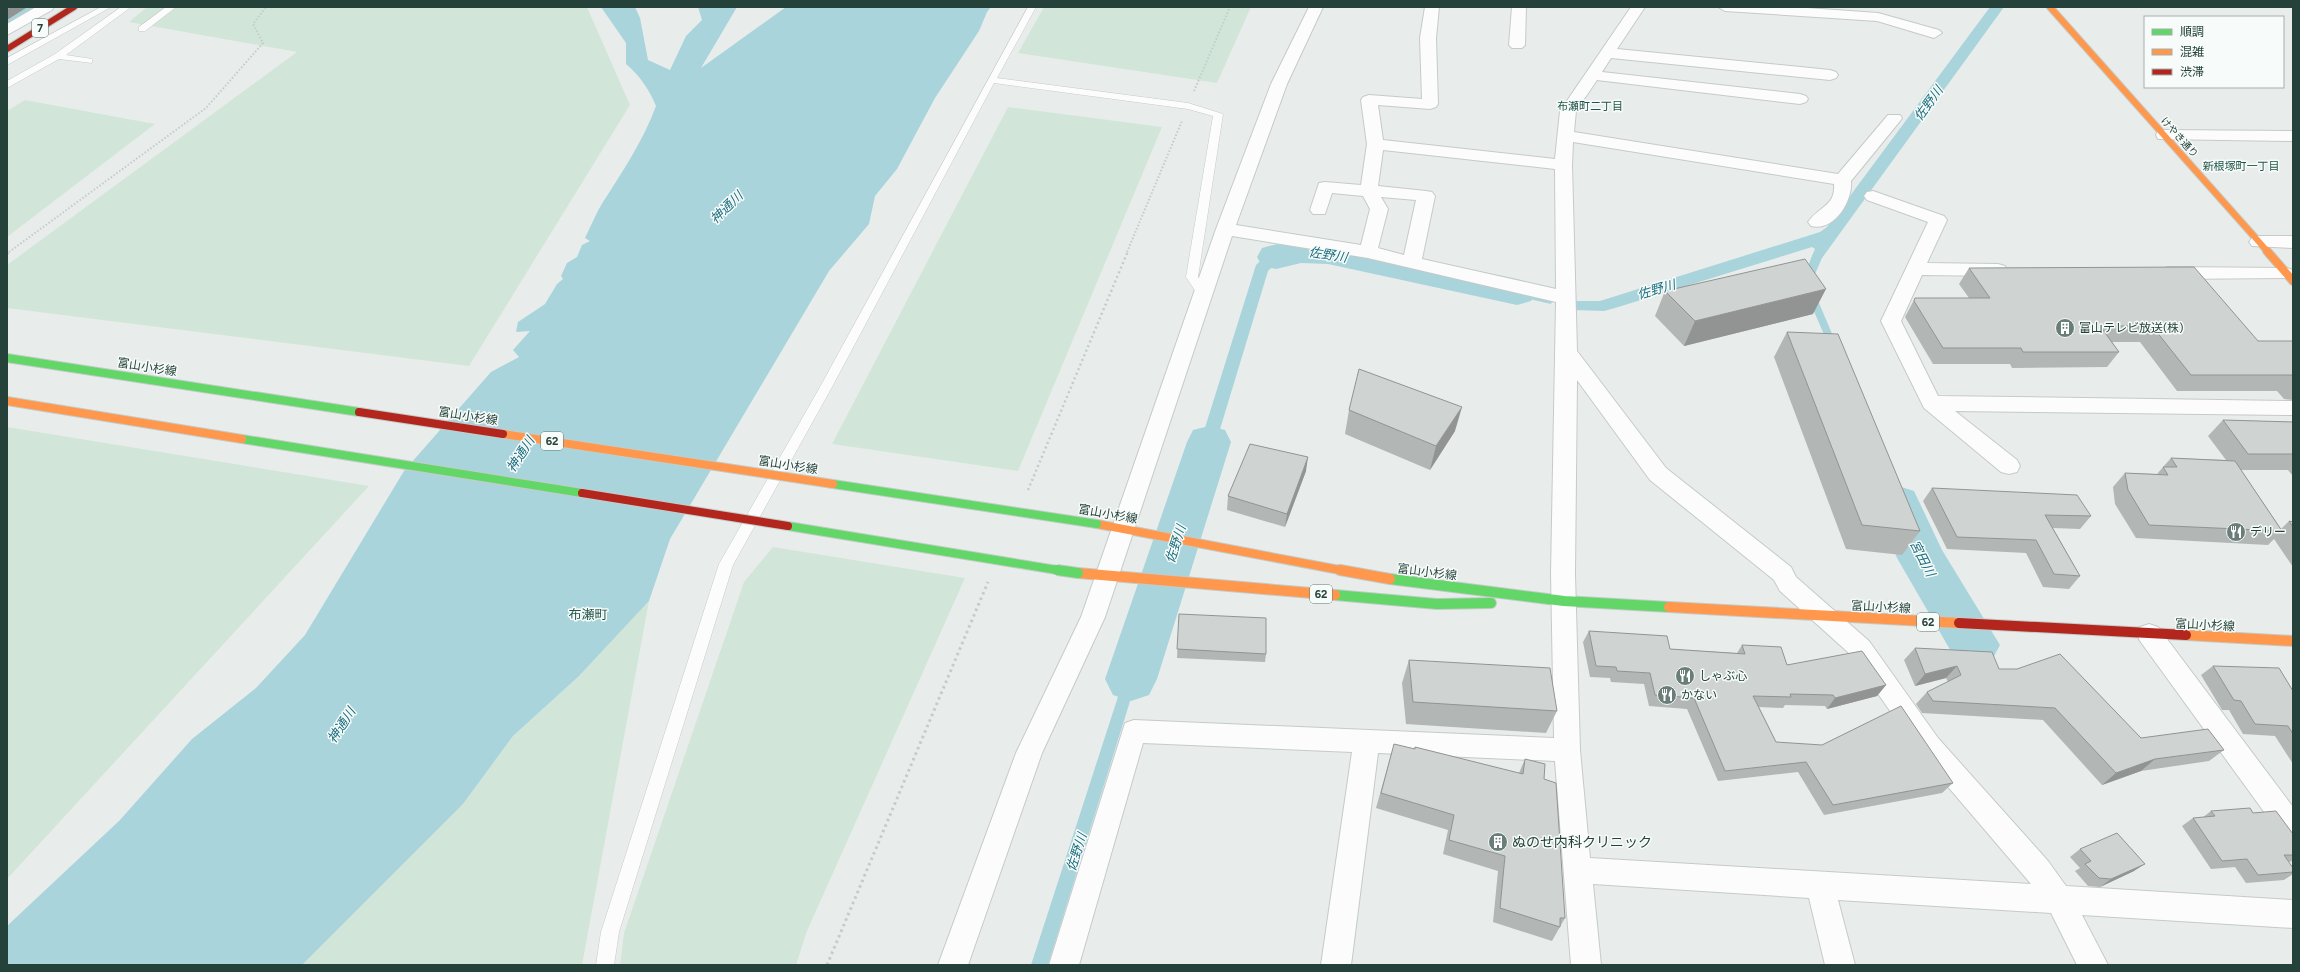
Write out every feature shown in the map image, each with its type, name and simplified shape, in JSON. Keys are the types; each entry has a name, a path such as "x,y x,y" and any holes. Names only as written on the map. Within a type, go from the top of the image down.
{"main road":[{"name":"7","path":"7,49 74,7"},
{"name":"けやき通り","path":"2050,7 2290,278"},
{"name":"富山小杉線","path":"7,358 1097,524 1367,576 1564,601 2293,641"},
{"name":"富山小杉線","path":"7,401 1078,573 1436,604 1564,601"}],"street":[{"path":"7,30 47,7"},
{"path":"953,965 1029,753 1093,617 1202,292 1225,229 1279,84 1316,7"},
{"path":"1368,252 1379,209 1369,191 1375,144 1369,100 1430,104 1428,38 1432,7"},
{"path":"1517,45 1519,7"},
{"path":"1586,965 1567,750 1564,601 1567,352 1563,165 1568,111 1638,7"},
{"path":"1725,7 1878,17 1934,33"},
{"path":"1608,53 1830,75"},
{"path":"1591,75 1800,99"},
{"path":"1842,180 1894,118"},
{"path":"2164,135 2293,136"},
{"path":"1566,136 1842,180"},
{"path":"1375,144 1563,165"},
{"path":"1817,222 1838,206 1844,190 1842,180"},
{"path":"1319,210 1324,187 1426,196 1412,262"},
{"path":"1873,196 1938,220 1891,321 1931,403 2009,466"},
{"path":"1225,229 1368,252 1566,298"},
{"path":"2258,242 2293,242"},
{"path":"1915,269 2019,271"},
{"path":"2154,272 2290,278"},
{"path":"1567,352 1658,474 1783,574 1788,584 1860,648 1929,746 2038,870 2059,900 2093,965"},
{"path":"1931,403 2293,408"},
{"path":"2150,634 2173,668 2293,829"},
{"path":"1064,965 1134,731 1567,750"},
{"path":"1336,965 1367,741"},
{"path":"1577,870 2293,914"},
{"path":"1820,885 1840,965"}],"lane":[{"path":"7,62 107,7"},
{"path":"7,85 58,56 127,7"},
{"path":"142,29 172,7"},
{"path":"605,965 610,932 726,564 826,387 991,80 1032,7"},
{"path":"58,56 89,61"},
{"path":"991,80 1188,106 1218,114 1192,277 1202,292"}],"path":[{"path":"7,254 206,108 263,43 253,24 266,7"},
{"path":"1188,106 1230,7"}],"green space":[{"path":"147,7 587,7 630,105 469,366 7,308 7,265 297,52 129,22"},
{"path":"1044,7 1251,7 1217,83 1018,53"},
{"path":"25,100 155,124 7,237 7,111"},
{"path":"1008,107 1162,127 1018,471 832,444"},
{"path":"7,427 369,486 7,879"},
{"path":"773,547 965,578 807,931 796,965 620,965 624,933 744,582"},
{"path":"649,601 582,965 302,965 463,804 513,736 579,676"}],"water":[{"name":"神通川","path":"601,7 635,7 640,18 648,60 670,70 686,36 702,20 698,7 737,7 701,68 786,7 991,7 987,12 979,31 935,98 897,169 875,196 869,224 829,271 670,539 649,601 579,676 513,736 463,804 302,965 7,965 7,926 120,820 192,739 256,688 305,635 404,471 491,372 519,357 513,350 530,331 516,332 518,322 545,304 557,284 563,279 561,276 567,263 577,257 582,245 590,241 585,238 600,206 639,144 656,106 644,83 626,64 626,43"},
{"path":"1990,7 2004,7 1822,258 1815,274 1819,303 1927,557 1932,559 1929,565 1916,558 1911,533 1812,307 1807,284 1807,272 1815,249 1812,247 1604,311 1573,310 1575,301 1600,301 1820,232 1827,227"},
{"path":"1299,245 1337,249 1337,258 1318,255 1300,255 1276,264 1268,271 1197,505 1182,501 1256,265 1269,253"},
{"path":"1369,254 1438,270 1441,278 1360,261"},
{"path":"1462,275 1554,297 1551,304 1451,281"},
{"path":"1161,617 1150,637 1048,965 1031,965 1139,632 1138,618"}],"building":[{"path":"1805,259 1826,289 1695,321 1665,291"},
{"name":"富山テレビ放送(株)","path":"2194,267 2258,341 2293,341 2293,377 2292,375 2191,375 2152,326 2100,326 2119,352 2023,352 2021,348 1943,348 1914,301 1915,298 1990,298 1969,268"},
{"path":"1787,332 1838,334 1920,531 1862,525"},
{"path":"1359,369 1462,407 1436,446 1349,410"},
{"path":"2223,420 2293,422 2293,454 2248,454"},
{"path":"1250,444 1308,457 1287,514 1228,496"},
{"path":"2171,458 2235,461 2282,531 2149,525 2128,490 2125,473 2168,475 2163,467 2177,467"},
{"path":"1932,488 2077,495 2091,516 2045,515 2080,576 2054,574 2036,540 1957,537"},
{"path":"1179,614 1266,618 1266,654 1177,649"},
{"path":"1589,631 1667,636 1670,649 1745,654 1742,645 1781,647 1787,665 1862,651 1886,685 1835,698 1833,695 1790,694 1791,697 1753,696 1776,742 1822,745 1901,706 1953,783 1833,805 1806,762 1725,771 1694,698 1655,695 1650,673 1617,671 1616,667 1596,666"},
{"path":"1915,648 1992,652 1999,669 2017,669 2060,654 2141,738 2208,729 2224,750 2155,759 2116,773 2055,708 1933,701 1927,692 1961,675 1957,666 1925,674"},
{"path":"1409,660 1550,668 1557,711 1413,702"},
{"path":"2213,666 2279,668 2293,691 2293,734 2288,726 2255,724 2241,701 2234,700"},
{"name":"ぬのせ内科クリニック","path":"1394,744 1415,749 1415,747 1523,774 1525,759 1545,764 1544,779 1556,783 1565,918 1560,918 1560,927 1500,908 1505,856 1449,840 1454,815 1381,793"},
{"path":"2250,808 2253,813 2276,811 2293,834 2293,855 2284,855 2293,868 2293,872 2258,875 2247,859 2222,861 2193,818 2215,816 2211,811"},
{"path":"2117,833 2145,864 2111,879 2099,878 2085,864 2091,861 2080,849"}],"waterway":[{"path":"7,23 33,7"},
{"name":"佐野川","path":"1276,257 1283,254 1301,251 1328,252 1517,292"},
{"name":"佐野川","path":"1131,679 1209,442"},
{"name":"宮田川","path":"1898,504 1921,558 1974,645"}],"traffic: fast":[{"path":"7,358 359,412"},
{"path":"242,439 582,493"},
{"path":"833,484 1097,524"},
{"path":"788,526 1078,573"},
{"path":"1390,579 1564,601 1669,607"},
{"path":"1335,595 1437,604 1491,603"}],"traffic: slow":[{"path":"2050,7 2293,281"},
{"path":"7,401 242,439"},
{"path":"503,434 833,484"},
{"path":"1097,524 1390,579"},
{"path":"1078,573 1335,595"},
{"path":"1669,607 1959,623"},
{"path":"2186,635 2293,641"}],"traffic: jam":[{"path":"7,49 74,7"},
{"path":"359,412 503,434"},
{"path":"582,493 788,526"},
{"path":"1959,623 2186,635"}],"place":[{"name":"富山テレビ放送(株)","path":"2065,328"},
{"name":"デリー","path":"2236,532"},
{"name":"しゃぶ心","path":"1685,676"},
{"name":"かない","path":"1667,695"},
{"name":"ぬのせ内科クリニック","path":"1498,842"}],"district":[{"name":"布瀬町二丁目","path":"1590,106"},
{"name":"新根塚町一丁目","path":"2241,166"},
{"name":"布瀬町","path":"588,614"}]}
